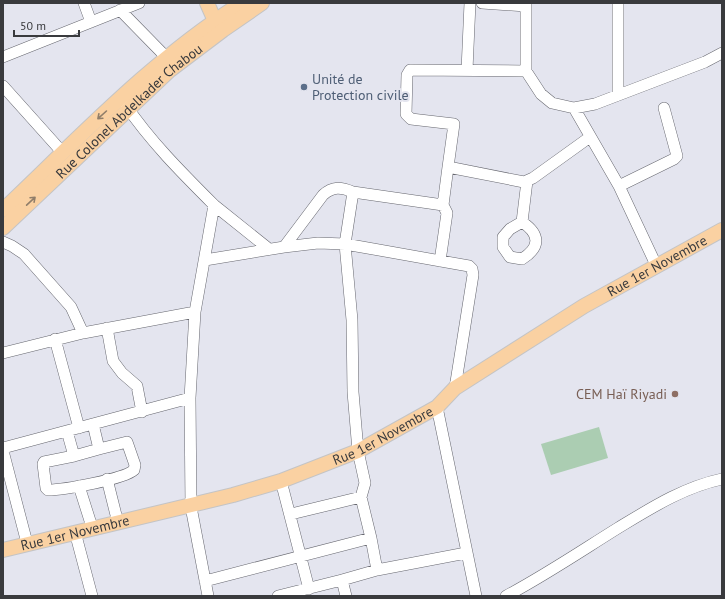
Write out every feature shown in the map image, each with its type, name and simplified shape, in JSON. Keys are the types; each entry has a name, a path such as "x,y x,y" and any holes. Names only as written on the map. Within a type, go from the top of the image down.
{"main road":[{"path":"207,3 219,25"},
{"name":"Rue Colonel Abdelkader Chabou","path":"3,228 219,25 229,12 242,3"},
{"name":"Rue Colonel Abdelkader Chabou","path":"229,12 262,3"},
{"name":"Rue Colonel Abdelkader Chabou","path":"3,210 121,98 167,58 219,25"},
{"name":"Rue 1er Novembre","path":"3,550 92,527 118,523 190,506 281,481 358,451 437,407 455,388 584,306 722,230"}],"street":[{"path":"84,3 91,22"},
{"path":"3,57 139,3"},
{"path":"467,70 470,3"},
{"path":"482,3 526,4 526,71 548,100 564,106 574,108 595,104 705,62 722,53"},
{"path":"618,3 618,95"},
{"path":"120,10 167,58"},
{"path":"440,261 447,213 443,205 454,124 411,119 406,114 407,75 412,69 526,71"},
{"path":"3,86 63,153"},
{"path":"121,98 138,123 184,176 214,205 269,249"},
{"path":"574,108 619,186 657,267"},
{"path":"619,186 674,159 677,156 664,108"},
{"path":"448,167 527,181 590,137"},
{"path":"522,222 527,181"},
{"path":"284,247 323,195 330,189 342,187 353,192 443,205"},
{"path":"353,192 345,244 352,320 353,392 358,451 365,483 361,497 378,570"},
{"path":"208,596 190,506 190,398 195,312 214,205"},
{"path":"3,242 24,254 71,307 83,333"},
{"path":"205,260 269,249 318,243 345,244 468,266 472,269 473,275 455,388"},
{"path":"3,353 83,333 195,312"},
{"path":"107,328 113,361 122,373 137,386 142,412"},
{"path":"55,339 79,428"},
{"path":"3,448 190,398"},
{"path":"437,407 476,596"},
{"path":"92,424 99,449"},
{"path":"67,431 74,456"},
{"path":"127,442 135,465 134,470 132,472 79,486 52,490 46,488 43,464 99,449 127,442"},
{"path":"3,451 27,543"},
{"path":"107,479 118,523"},
{"path":"506,596 558,566 642,513 689,488 722,479"},
{"path":"281,481 291,514 309,588"},
{"path":"79,486 92,527"},
{"path":"291,514 361,497"},
{"path":"75,532 92,596"},
{"path":"205,581 302,558 371,538"},
{"path":"278,596 378,570 466,553"},
{"path":"342,580 346,596"}],"green space":[{"path":"599,427 608,458 551,475 541,444"}],"place":[{"name":"Unité de Protection civile","path":"304,87"},
{"name":"CEM Haï Riyadi","path":"675,394"}]}
